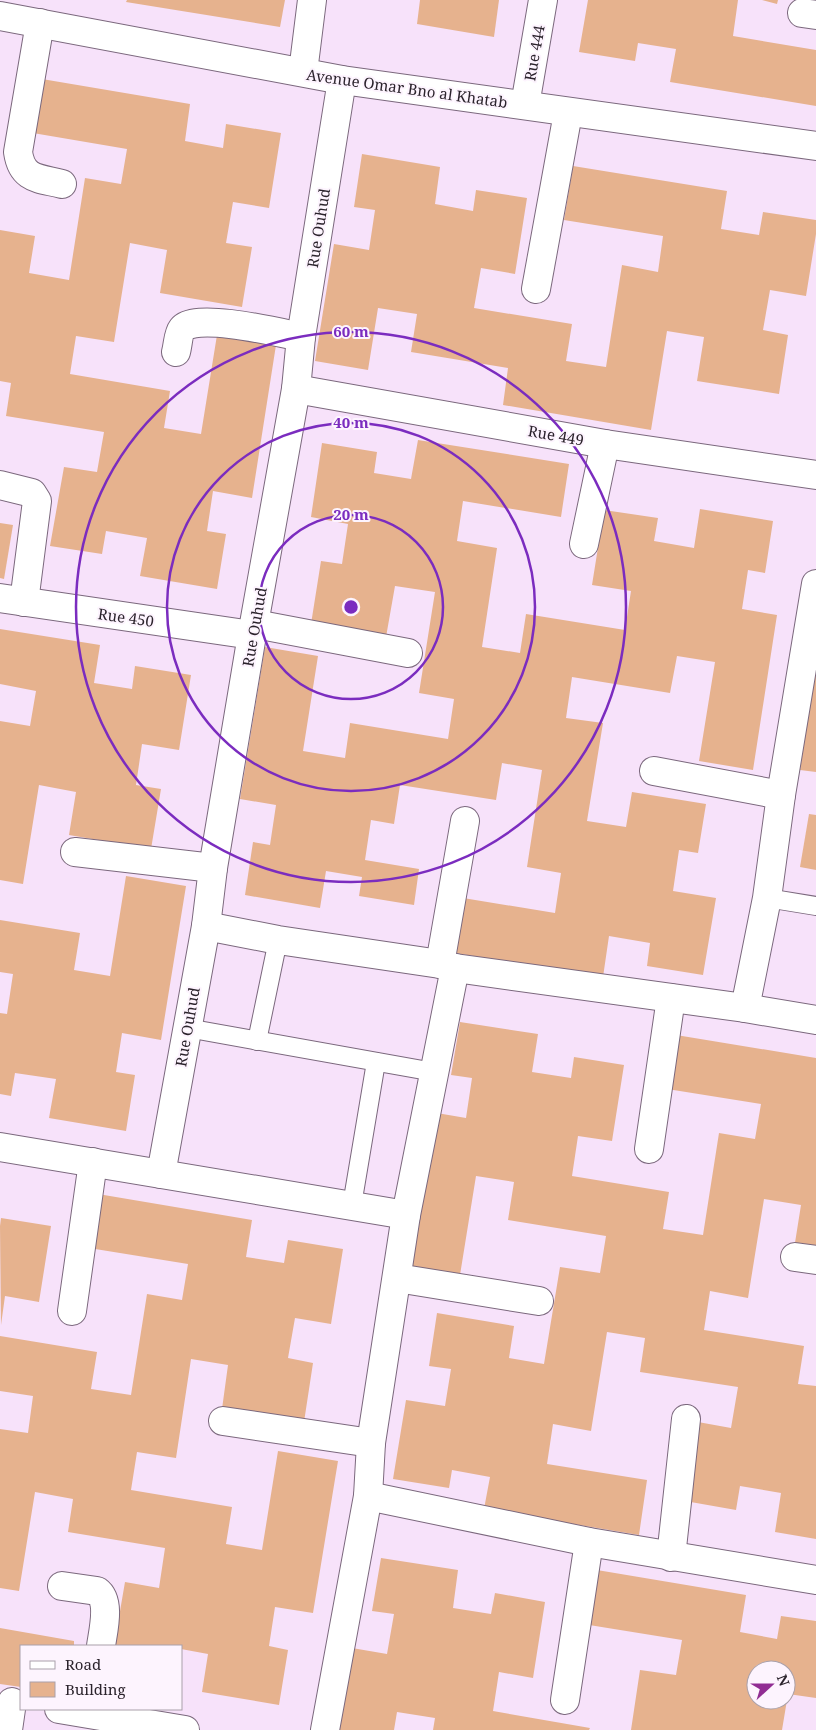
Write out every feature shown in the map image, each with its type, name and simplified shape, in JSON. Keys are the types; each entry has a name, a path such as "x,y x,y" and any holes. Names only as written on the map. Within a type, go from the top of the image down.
{"street":[{"path":"303,72 312,0"},
{"name":"Rue 444","path":"525,105 543,0"},
{"name":"Avenue Omar Bno al Khatab","path":"0,16 342,80 525,105 568,113 816,146"},
{"path":"40,23 18,152 26,173 32,177 62,184"},
{"name":"Rue Ouhud","path":"161,1174 206,926 213,868 296,389 301,337 342,80"},
{"path":"536,289 568,113"},
{"path":"176,352 181,330 197,323 207,322 254,327 301,337"},
{"name":"Rue 449","path":"296,389 605,444 816,475"},
{"path":"584,544 605,444"},
{"path":"0,485 32,493 37,501 12,600"},
{"path":"745,1008 767,898 781,795 816,584"},
{"name":"Rue 450","path":"12,600 254,629 408,653"},
{"path":"654,771 781,795"},
{"path":"325,1730 368,1496 372,1443 406,1215 434,1072 464,820"},
{"path":"75,852 213,868"},
{"path":"206,926 278,940 816,1020"},
{"path":"649,1149 671,998"},
{"path":"0,1147 406,1215"},
{"path":"72,1312 93,1162"},
{"path":"397,1278 539,1301"},
{"path":"672,1557 686,1419"},
{"path":"223,1421 372,1443"},
{"path":"368,1496 589,1542 816,1580"},
{"path":"565,1700 589,1542"},
{"path":"62,1586 97,1591 101,1594 104,1608 101,1645"},
{"path":"8,1730 11,1702"},
{"path":"76,1710 94,1711 185,1730"}],"lane":[{"path":"767,898 816,906"},
{"path":"257,1041 278,940"},
{"path":"187,1028 434,1072"},
{"path":"352,1205 376,1062"}],"building":[{"path":"127,0 285,0 280,27 126,2"},
{"path":"420,0 499,0 494,37 417,24"},
{"path":"588,0 738,0 733,36 816,50 816,106 670,82 676,49 638,43 635,61 579,52"},
{"path":"762,0 778,0 777,4"},
{"path":"36,78 190,104 185,141 223,148 226,124 281,133 269,208 233,202 226,243 252,247 242,307 160,293 167,250 130,243 114,342 76,336 70,374 170,391 164,428 201,434 217,335 276,345 252,498 213,491 207,531 226,534 217,589 140,576 147,538 106,531 102,554 50,546 64,467 97,472 104,432 6,416 11,383 0,381 0,230 35,236 29,273 69,280 85,178 121,184 127,149 27,132"},
{"path":"362,154 440,167 435,204 473,211 476,190 527,198 515,274 481,268 474,308 572,324 566,361 606,367 622,265 658,272 663,236 564,220 573,166 727,191 721,229 759,235 763,212 816,220 816,234 806,296 770,290 763,330 788,335 779,394 697,381 704,337 667,331 651,430 503,405 508,368 411,352 417,314 378,308 368,370 315,361 334,244 369,250 375,210 354,207"},
{"path":"418,440 569,464 561,517 463,501 457,541 497,548 482,647 520,653 526,614 625,630 631,591 592,585 604,510 658,518 654,541 694,548 700,509 773,521 765,573 748,570 742,609 777,615 753,770 699,761 715,662 677,656 670,693 572,677 566,718 603,723 587,821 626,827 632,792 706,804 698,853 679,850 673,891 716,898 703,975 647,966 650,943 609,936 603,977 449,952 457,897 555,913 561,873 527,867 542,770 502,763 496,800 400,785 394,824 371,820 365,860 419,869 414,905 359,896 362,877 326,871 320,908 245,895 253,842 270,845 276,805 240,799 265,647 318,656 303,751 345,758 350,723 448,739 454,699 419,693 435,592 395,586 386,637 311,624 321,561 342,564 348,524 311,517 322,443 377,452 374,473 411,479"},
{"path":"0,523 13,525 4,579 0,578"},
{"path":"0,629 100,645 94,683 132,689 135,666 191,675 179,750 142,744 136,785 161,789 151,849 69,835 76,792 39,785 23,884 0,880 0,721 30,726 36,691 0,684"},
{"path":"816,671 816,772 800,770"},
{"path":"809,814 816,815 816,870 800,867"},
{"path":"126,876 186,886 161,1040 122,1033 116,1072 135,1075 126,1131 49,1118 56,1079 15,1073 11,1096 0,1094 0,1013 7,1014 13,974 0,972 0,920 80,933 74,970 110,976"},
{"path":"460,1022 538,1034 532,1072 571,1078 574,1057 624,1065 612,1141 578,1136 572,1176 669,1192 663,1229 703,1235 719,1133 755,1139 761,1104 661,1088 670,1034 816,1058 816,1252 794,1249 801,1205 764,1199 748,1298 710,1291 704,1330 804,1346 798,1384 816,1386 816,1539 775,1532 781,1493 740,1486 736,1510 685,1501 698,1422 731,1428 738,1387 640,1372 645,1338 607,1332 591,1431 553,1424 547,1464 647,1480 639,1535 484,1509 490,1477 452,1470 449,1488 393,1479 406,1400 445,1406 451,1369 429,1366 437,1313 514,1326 509,1358 544,1364 560,1267 600,1273 606,1236 508,1220 514,1182 476,1176 460,1275 407,1266 431,1112 466,1118 472,1078 451,1075"},
{"path":"98,1194 252,1220 246,1257 284,1263 288,1240 343,1249 331,1324 295,1318 288,1358 313,1363 304,1422 222,1409 228,1365 191,1359 176,1458 137,1452 131,1490 232,1507 226,1544 262,1550 278,1451 338,1461 313,1613 275,1607 269,1646 288,1650 279,1705 202,1692 208,1654 182,1649 182,1645 114,1645 125,1582 159,1588 165,1548 68,1532 73,1499 35,1492 19,1591 0,1588 0,1429 28,1433 33,1396 0,1391 0,1336 97,1352 91,1389 131,1395 147,1294 182,1300 188,1264 89,1248"},
{"path":"1,1218 51,1226 39,1302 5,1296 1,1325 0,1226"},
{"path":"381,1558 458,1570 453,1608 491,1614 495,1593 545,1602 533,1678 499,1672 493,1711 590,1728 589,1730 433,1730 435,1718 397,1712 394,1730 339,1730 352,1648 387,1654 394,1614 372,1611"},
{"path":"591,1569 746,1595 740,1632 777,1639 781,1616 816,1621 816,1698 796,1695 796,1660 746,1660 746,1710 785,1710 782,1730 631,1730 640,1670 676,1675 682,1640 583,1624"},
{"path":"0,1628 74,1641 74,1645 20,1645 20,1687 0,1684"}]}
